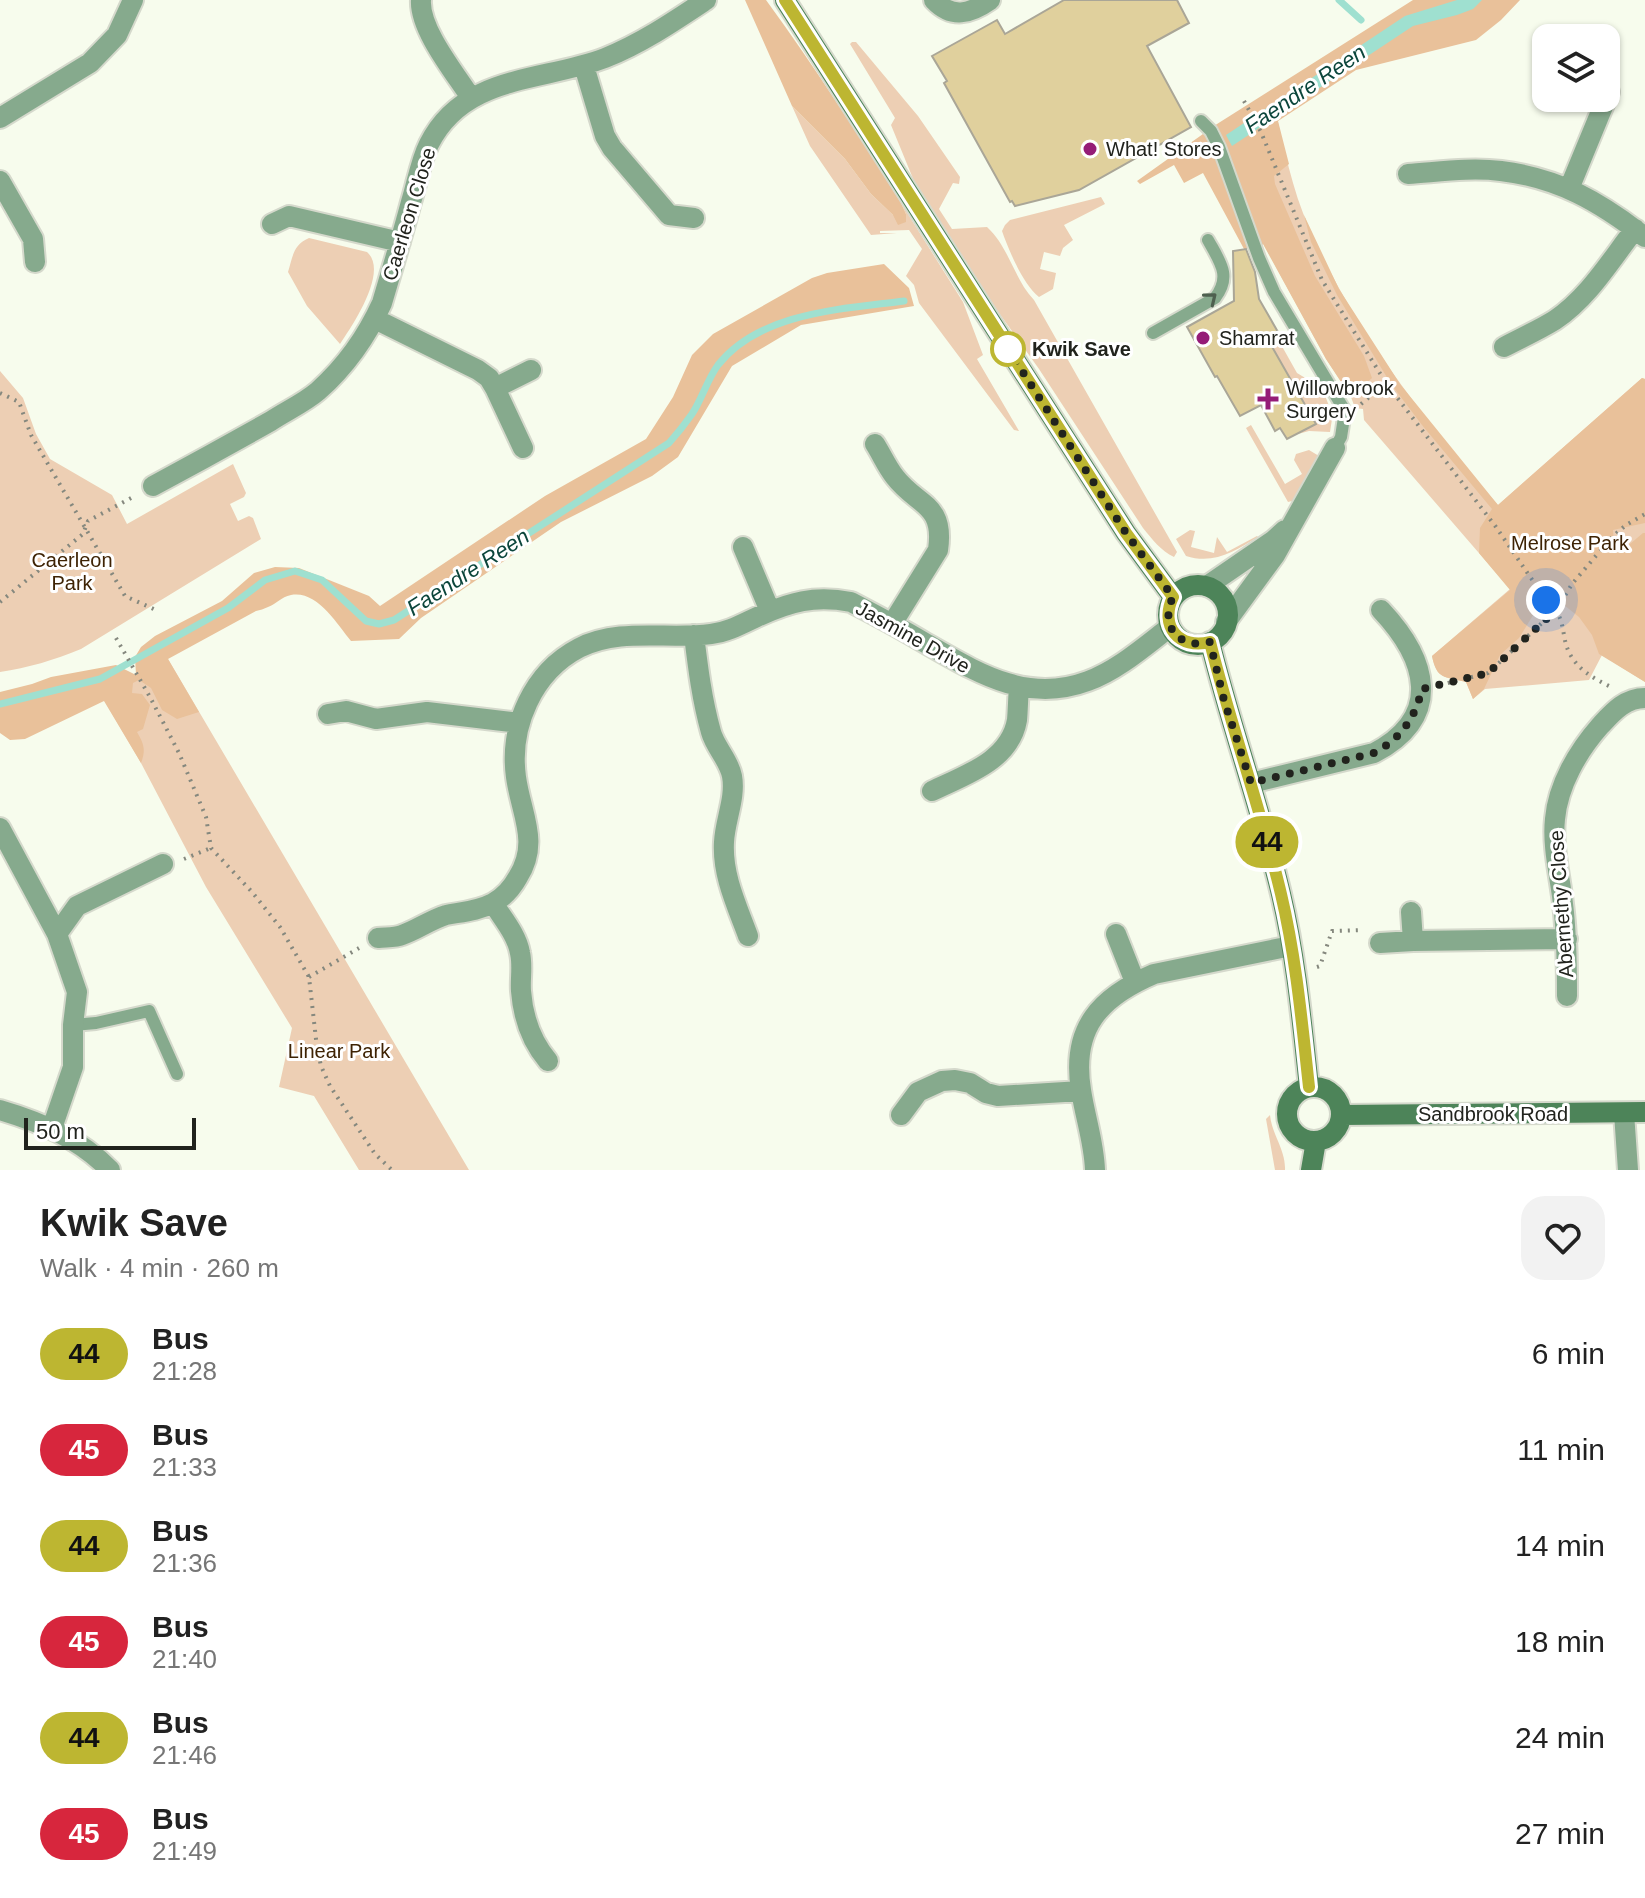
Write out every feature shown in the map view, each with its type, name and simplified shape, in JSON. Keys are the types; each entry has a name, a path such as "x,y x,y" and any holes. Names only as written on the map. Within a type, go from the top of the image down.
{"street":[{"path":"0,118 90,63 117,35 133,0"},
{"path":"421,0 426,28 471,98"},
{"name":"Caerleon Close","path":"153,486 232,444 316,393 346,361 361,342 382,303 424,155 430,141 453,112 471,98 511,82 584,66 649,38 706,0"},
{"path":"785,0 1117,520 1173,597"},
{"path":"934,0 948,11 962,14 976,10 990,0"},
{"path":"584,66 605,136 612,148 669,215 694,218"},
{"path":"1569,189 1601,112"},
{"path":"1408,174 1501,171 1534,178 1569,189 1609,209 1640,233 1579,299 1556,319 1504,347"},
{"path":"0,181 33,239 35,262"},
{"path":"272,224 289,216 400,242"},
{"path":"375,319 489,378 523,448"},
{"path":"495,388 531,370"},
{"path":"875,444 895,478 929,507 939,538 938,550 892,624"},
{"path":"1226,622 1227,613 1221,597 1207,586 1188,586 1173,597 1168,613 1170,627 1184,641 1192,644 1210,642 1217,637 1275,555 1335,448"},
{"path":"1207,586 1274,540 1294,522"},
{"path":"743,547 770,611"},
{"name":"Jasmine Drive","path":"378,938 400,936 431,920 474,911 493,903 514,884 529,852 516,776 520,723 528,700 541,679 557,662 580,647 627,636 711,634 729,630 800,601 831,598 851,602 959,663 999,681 1019,688 1044,690 1090,681 1170,627"},
{"path":"1251,783 1374,753 1388,745 1411,720 1422,689 1420,671 1399,629 1381,610"},
{"path":"694,635 710,731 731,772 733,787 724,857 748,936"},
{"path":"1210,642 1282,896 1309,1087"},
{"path":"932,791 994,759 1004,749 1017,720 1019,688"},
{"name":"Abernethy Close","path":"1567,996 1567,939 1555,840 1557,801 1565,780 1596,731 1625,702 1640,698"},
{"path":"328,714 346,711 376,719 427,712 520,723"},
{"path":"0,828 57,934 77,992 73,1067 52,1128"},
{"path":"57,934 77,906 163,864"},
{"path":"493,903 520,950 523,1008 530,1032 548,1061"},
{"path":"1411,912 1413,941"},
{"path":"1116,934 1135,982"},
{"path":"1380,943 1567,939"},
{"path":"1095,1170 1078,1071 1085,1032 1097,1011 1114,994 1154,974 1291,946"},
{"path":"901,1115 918,1092 942,1081 970,1083 998,1096 1081,1091"},
{"path":"1309,1087 1325,1089 1333,1094 1342,1115 1336,1131 1316,1141 1307,1141 1292,1130 1287,1113 1294,1097 1309,1087"},
{"path":"0,1110 52,1128 86,1149 110,1170"},
{"path":"1628,1170 1635,1113"},
{"name":"Sandbrook Road","path":"1342,1115 1635,1113"},
{"path":"1311,1170 1316,1141"}],"lane":[{"path":"1201,121 1211,131 1219,147 1274,292 1345,411 1341,437 1335,448"},
{"path":"1153,333 1215,298 1221,290 1225,277 1208,240"},
{"path":"73,1025 149,1011 177,1074"}],"path":[{"path":"1244,101 1261,132 1322,280 1386,383 1496,527 1546,600 1557,609 1570,655 1587,675 1640,698"},
{"path":"1360,406 1386,383"},
{"path":"0,393 19,402 31,435 125,596 158,611"},
{"path":"0,602 83,534 88,521 153,486"},
{"path":"1422,689 1488,673 1557,609 1572,584 1612,537 1645,514"},
{"path":"116,638 179,753 206,817 211,848 280,927 309,977 317,1048 330,1086 375,1154 392,1170"},
{"path":"163,864 211,848"},
{"path":"1295,971 1320,966 1332,931 1366,930 1380,943"},
{"path":"309,977 378,938"}],"green space":[{"path":"745,0 766,0 885,177 901,203 906,222 898,225 845,159 792,106"},
{"path":"1413,0 1520,0 1476,40 1356,70 1278,121 1289,164 1274,176 1275,184 1315,276 1364,356 1372,378 1351,397 1326,359 1263,244 1260,248 1244,249 1203,173 1184,183 1174,165 1140,184 1137,181 1217,124"},
{"path":"856,42 918,116 960,177 959,184 953,183 939,209 952,229 987,227 995,235 1177,552 1174,557 1143,528 914,181 891,125 895,118 850,44"},
{"name":"Melrose Park","path":"1270,90 1303,213 1341,291 1388,367 1498,505 1642,378 1645,379 1645,682 1602,655 1589,680 1485,689 1473,699 1466,682 1443,676 1436,669 1432,656 1510,589 1364,420 1363,409 1355,408 1263,243"},
{"path":"792,106 845,159 871,194 893,215 906,214 901,203 963,302 983,355 977,359 1019,431 1014,430 919,303 914,285 906,276 922,249 909,230 880,231 897,233 871,235 810,146"},
{"path":"1101,197 1105,204 1064,225 1073,240 1063,248 1060,256 1044,252 1040,269 1056,273 1053,289 1039,297 1027,284 1013,257 1002,231 1005,225 1010,220"},
{"path":"1304,215 1339,289 1400,384 1498,505 1642,378 1645,379 1645,523 1613,530 1614,546 1624,549 1645,533 1645,682 1599,654 1592,635 1579,617 1549,593 1543,583 1536,594 1535,612 1519,638 1500,655 1484,689 1473,699 1466,682 1443,676 1436,669 1432,656 1510,590 1479,553 1480,528 1492,509 1391,384 1337,295 1311,242"},
{"path":"309,238 367,252 373,261 374,272 367,298 340,344 307,306 288,272 297,248"},
{"path":"884,264 909,288 914,306 801,325 732,366 678,457 652,476 561,522 421,618 399,639 351,641 318,603 300,595 291,595 168,659 199,712 177,719 162,710 151,688 139,680 133,683 132,693 142,694 150,705 143,729 137,732 144,747 141,763 104,701 25,739 10,740 0,733 0,692 51,677 116,665 136,675 135,657 141,647 155,636 222,601 254,573 275,567 299,568 369,596 380,606 545,496 646,439 673,397 692,355 713,334 812,278"},
{"path":"1279,341 1297,373 1322,388 1331,411 1330,432 1298,434 1316,424 1278,358 1224,389 1217,376"},
{"name":"Caerleon Park","path":"0,371 23,398 36,434 50,459 112,495 127,524 233,464 246,493 230,504 238,521 249,516 253,518 261,539 81,649 41,663 0,672"},
{"path":"1251,425 1285,484 1302,474 1294,460 1296,454 1309,450 1319,456 1296,500 1288,502 1246,428"},
{"path":"1190,530 1195,531 1191,547 1214,553 1217,537 1227,552 1258,537 1224,555 1196,558 1186,556 1176,539"},
{"name":"Linear Park","path":"168,659 469,1170 359,1170 314,1096 279,1087 292,1028 206,887 141,763 100,693"},
{"path":"1270,1115 1285,1170 1275,1170 1266,1119"}],"water":[{"path":"1457,0 1482,0 1473,9 1413,26 1232,146 1226,135 1405,16"}],"building":[{"path":"1064,0 1177,0 1189,23 1147,46 1191,127 1079,190 1015,206 944,83 947,81 932,56 997,20 1005,34"},
{"path":"1246,249 1255,272 1259,299 1282,339 1271,345 1316,424 1287,439 1280,428 1275,431 1261,405 1240,416 1187,327 1234,301 1233,251"}],"waterway":[{"name":"Faendre Reen","path":"1339,0 1361,20"},
{"name":"Faendre Reen","path":"0,704 100,679 228,608 265,580 295,571 322,580 366,621 379,624 394,620 669,443 692,414 718,365 736,347 756,334 804,316 904,301"}],"bus line":[{"name":"44","path":"785,0 1126,533 1173,597 1168,613 1170,627 1177,636 1192,644 1210,642 1282,896 1300,1006 1309,1087"}],"place":[{"name":"What! Stores","path":"1090,149"},
{"name":"Shamrat","path":"1203,338"},
{"name":"Kwik Save","path":"1008,349"},
{"name":"Willowbrook Surgery","path":"1268,399"}],"route":[{"path":"1008,349 1143,559 1173,597 1168,613 1170,627 1177,636 1192,644 1210,642 1224,700 1251,783 1374,753 1388,745 1411,720 1422,689 1488,673 1557,609 1546,600"}]}
